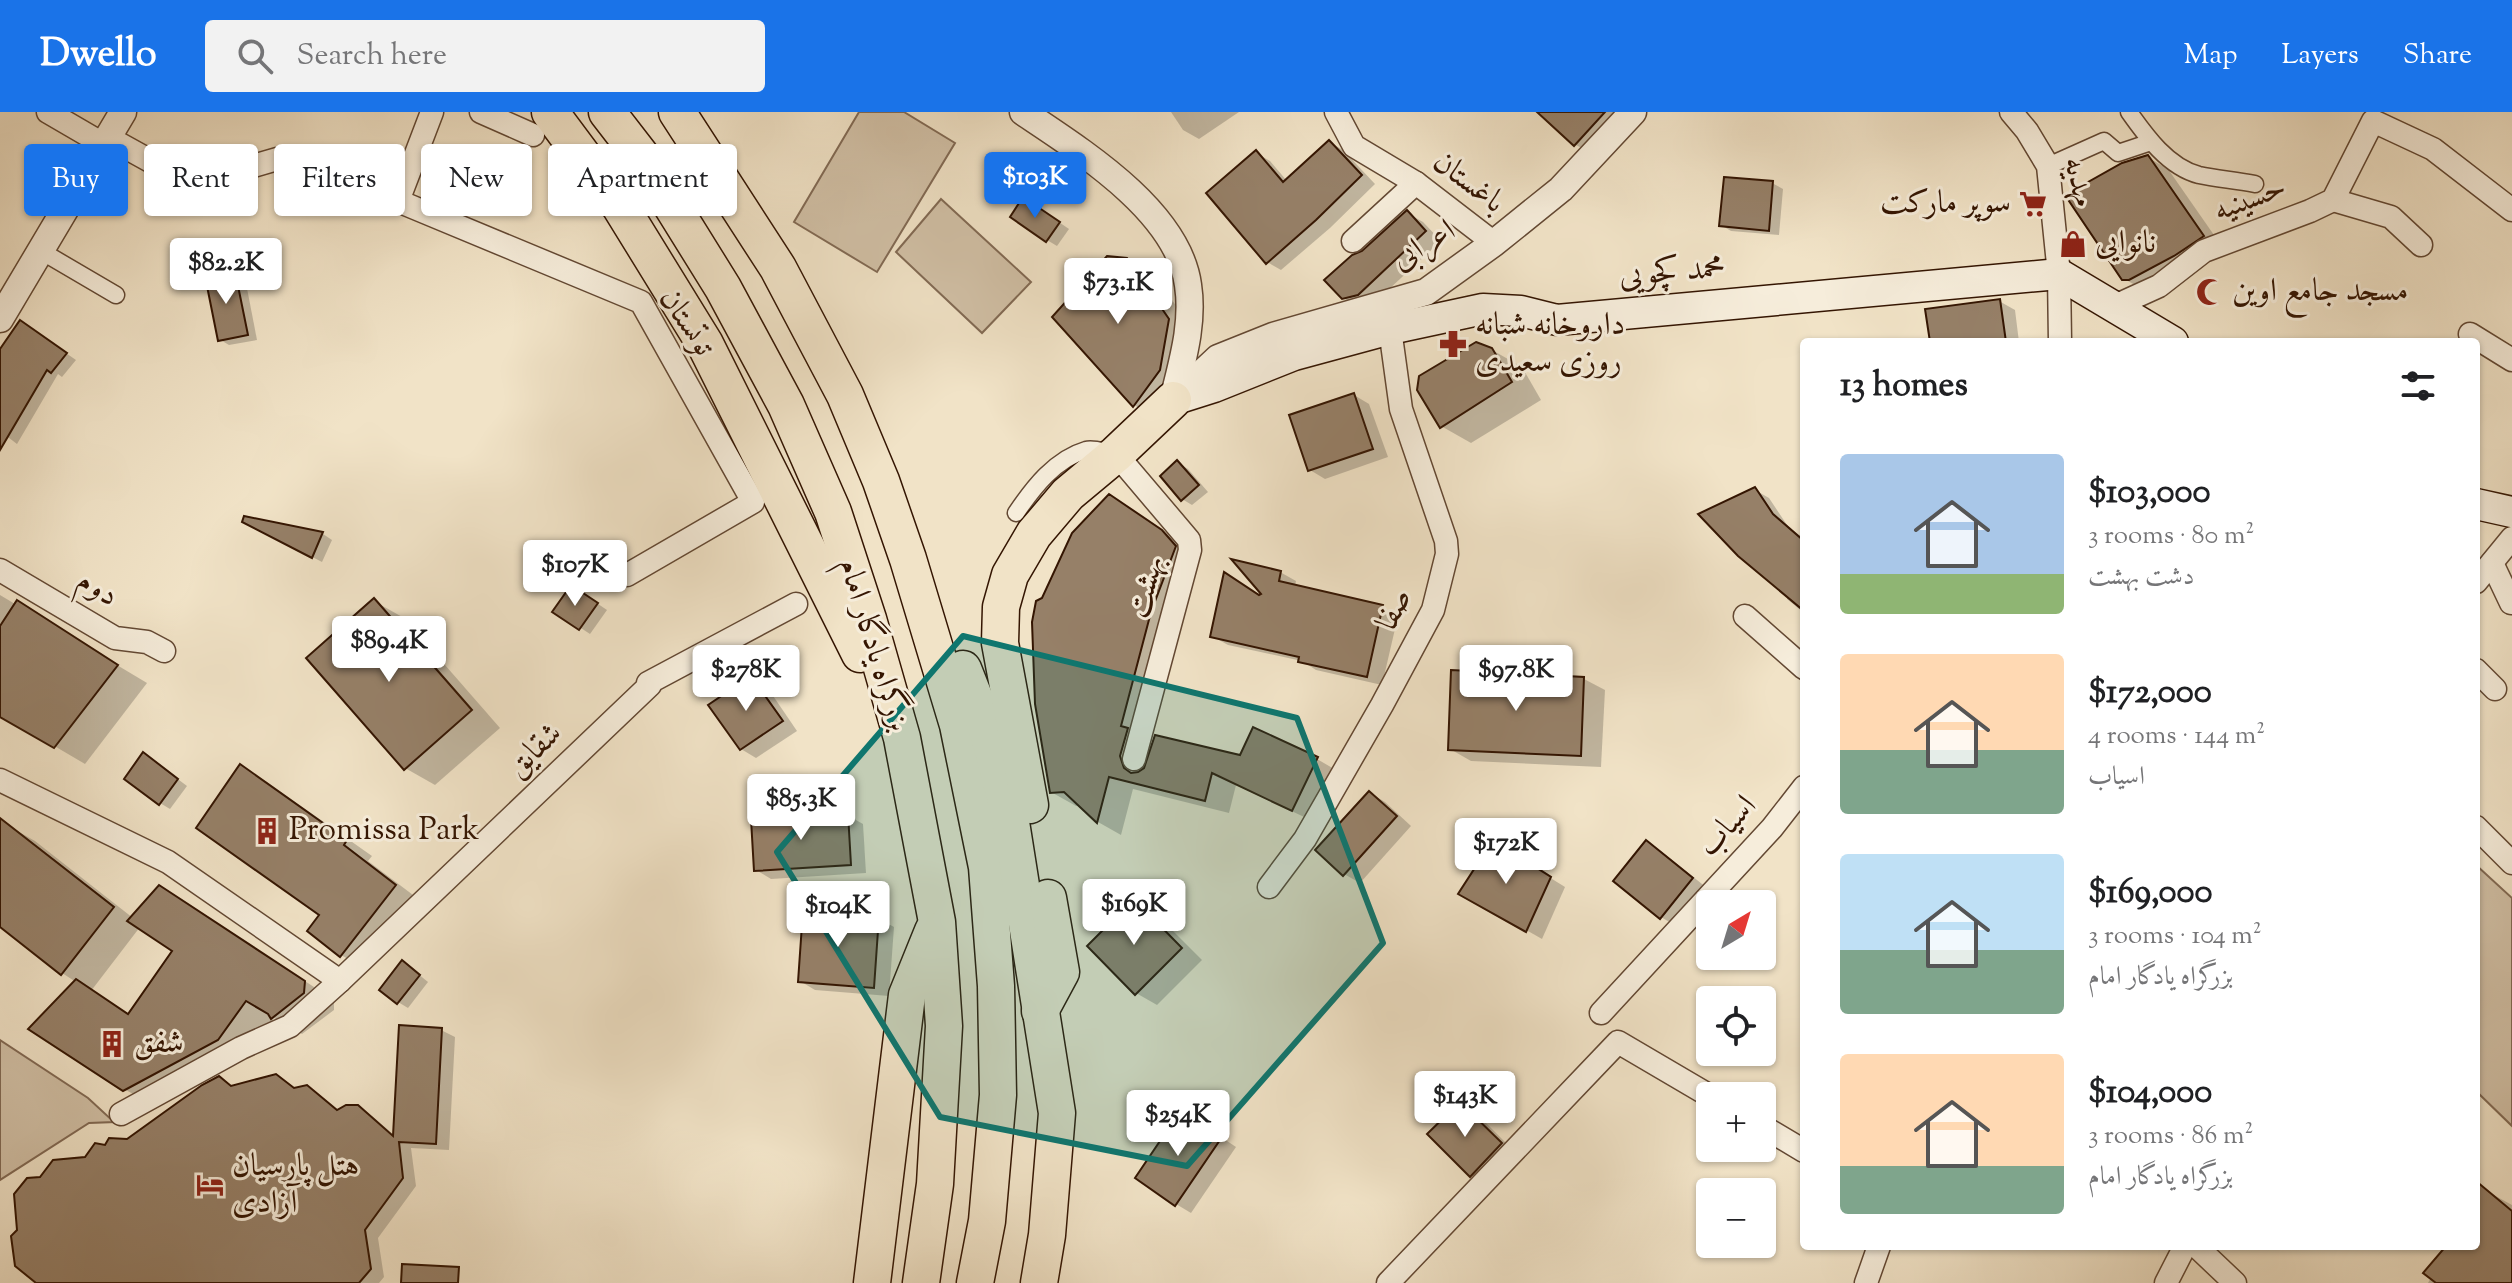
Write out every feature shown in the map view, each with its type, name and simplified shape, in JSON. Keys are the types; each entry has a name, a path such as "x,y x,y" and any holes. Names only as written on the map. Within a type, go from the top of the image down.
{"highway":[{"name":"بزرگراه یادگار امام","path":"607,112 641,156 723,288 786,405 833,512 902,738 937,922 944,1026 935,1184 921,1283"},
{"name":"بزرگراه یادگار امام","path":"677,112 778,268 845,395 881,481 958,725 987,867 996,986 998,1095 987,1221 975,1283"},
{"path":"541,123 620,206 705,344 902,738"},
{"path":"1040,1011 1061,972 1000,643 1001,607 1010,575 1034,534 1068,494 1173,400"},
{"path":"920,602 959,660 988,732 1010,816 1057,1113 1047,1235 1039,1283"},
{"path":"872,1283 907,995 937,922"}],"main road":[{"name":"محمد کچویی","path":"1173,400 1294,355 1390,329 1483,309 1521,311 1557,320 2059,274"},
{"path":"2059,274 2167,338"},
{"path":"2480,505 2512,512"}],"street":[{"name":"توتستان","path":"48,112 192,184 274,160"},
{"path":"0,319 123,112"},
{"path":"405,183 432,112"},
{"path":"481,112 541,123"},
{"path":"1023,112 1070,144 1145,204 1175,243 1188,284 1189,331 1173,400"},
{"name":"باغستان","path":"1336,112 1354,146 1416,183 1494,243"},
{"name":"اعرابی","path":"1173,400 1218,358 1273,336 1426,292 1561,189 1633,112"},
{"name":"مهدیه","path":"2011,112 2027,131 2048,166 2059,274"},
{"path":"2129,112 2151,142 2174,162 2196,174 2255,184"},
{"name":"حسینیه","path":"2115,306 2159,286 2204,251 2333,200 2373,121 2433,149 2512,210"},
{"path":"2048,166 2104,141 2118,153 2151,142"},
{"path":"1353,241 1416,183"},
{"path":"2333,200 2391,217 2421,245"},
{"name":"توتستان","path":"405,204 641,302 659,332 753,502 627,575"},
{"path":"41,251 116,295"},
{"path":"2059,274 2066,338"},
{"name":"صفا","path":"1269,887 1305,839 1382,705 1437,600 1447,554 1446,541 1401,409 1390,329"},
{"path":"2470,334 2476,338"},
{"path":"2480,340 2512,360"},
{"path":"1016,513 1036,483 1064,461 1089,449 1116,454"},
{"name":"بهشت","path":"1116,454 1189,540 1190,550 1134,759"},
{"path":"2480,577 2512,538"},
{"path":"2492,563 2511,603"},
{"name":"دوم","path":"0,570 115,638 147,642 164,651"},
{"name":"شقایق","path":"121,1114 241,1048 290,1026 650,685 648,683 796,604"},
{"path":"1745,616 1800,664"},
{"path":"2480,674 2495,689"},
{"path":"0,780 168,862 340,981"},
{"name":"اسیاب","path":"1601,1013 1772,828 1800,792"},
{"path":"2480,831 2512,863"},
{"path":"1388,1283 1618,1042 1696,1088"},
{"path":"1776,1134 1800,1149"},
{"path":"1866,1283 1878,1250"},
{"path":"2166,1283 2183,1250"},
{"path":"2200,1250 2235,1283"}],"highlighted area":[{"path":"963,636 1297,718 1383,943 1187,1166 940,1117 777,852"}],"shaded area":[{"path":"859,112 904,112 955,143 877,272 794,222"},
{"path":"941,199 1031,282 982,333 896,252"},
{"path":"2480,869 2512,898 2512,1126 2480,1095"},
{"path":"0,1040 88,1098 114,1122 89,1123 0,1180"}],"building":[{"path":"1537,112 1605,112 1574,146"},
{"path":"1329,140 1362,175 1266,264 1206,193 1256,150 1283,182"},
{"path":"2148,155 2204,236 2174,256 2129,280 2122,280 2065,195 2122,163"},
{"path":"1724,177 1773,181 1769,231 1719,226"},
{"path":"1023,197 1060,222 1046,242 1010,217"},
{"path":"1407,210 1426,231 1358,295 1342,299 1324,280"},
{"path":"1107,256 1127,258 1169,319 1160,370 1133,407 1052,317"},
{"path":"235,271 248,335 218,341 205,276"},
{"path":"2000,299 2005,338 1929,338 1925,309"},
{"path":"20,320 67,353 51,373 47,370 0,450 0,349"},
{"path":"1476,342 1492,348 1512,382 1440,428 1417,390 1419,376"},
{"path":"1354,393 1373,449 1308,471 1289,415"},
{"path":"1177,460 1199,485 1181,501 1160,476"},
{"path":"1755,487 1773,514 1800,538 1800,608 1738,556 1698,514"},
{"path":"1109,494 1162,530 1176,546 1151,612 1121,726 1128,728 1120,756 1124,768 1131,773 1144,768 1155,735 1240,755 1253,727 1318,757 1292,811 1212,773 1205,801 1109,777 1097,823 1064,792 1050,793 1035,704 1032,622 1036,601 1042,598 1072,533"},
{"path":"244,516 323,532 312,558 242,522"},
{"path":"1231,559 1281,571 1279,581 1383,605 1367,677 1298,662 1299,657 1210,637 1224,572 1261,594"},
{"path":"571,585 598,603 579,630 552,612"},
{"path":"374,598 472,710 404,770 306,658"},
{"path":"17,600 118,665 54,748 0,717 0,626"},
{"path":"1451,670 1584,677 1581,756 1448,750"},
{"path":"751,676 783,721 740,750 708,705"},
{"path":"143,752 178,779 159,805 124,779"},
{"name":"Promissa Park","path":"240,764 347,840 344,845 396,885 340,957 307,931 319,915 196,828"},
{"path":"1369,791 1397,816 1343,876 1315,850"},
{"path":"848,813 851,865 754,871 751,819"},
{"path":"0,818 114,907 61,975 0,927"},
{"path":"1493,840 1551,877 1526,932 1458,894"},
{"path":"1646,840 1693,878 1660,919 1613,881"},
{"path":"159,885 305,981 304,993 271,1019 246,1001 218,1040 123,1091 28,1029 76,979 128,1014 172,951 127,921"},
{"path":"1134,899 1182,948 1135,995 1087,946"},
{"path":"803,910 879,916 874,988 798,982"},
{"path":"402,960 420,975 397,1004 379,990"},
{"name":"هتل پارسیان آزادی","path":"399,1025 442,1028 436,1144 399,1142 403,1178 365,1230 371,1269 359,1283 36,1283 15,1266 11,1236 17,1230 14,1194 27,1178 40,1177 53,1160 85,1157 95,1143 105,1145 109,1138 127,1139 219,1076 231,1086 276,1074 294,1088 307,1085 337,1110 346,1105 358,1105 393,1136"},
{"path":"1460,1102 1502,1143 1470,1177 1427,1134"},
{"path":"1181,1110 1222,1137 1175,1206 1135,1178"},
{"path":"2480,1184 2512,1211 2512,1283 2436,1283 2423,1273 2443,1250 2480,1250"},
{"path":"402,1264 459,1267 458,1283 401,1283"}],"place":[{"name":"سوپر مارکت","path":"2033,204"},
{"name":"نانوایی","path":"2073,244"},
{"name":"مسجد جامع اوین","path":"2210,292"},
{"name":"داروخانه شبانه روزی سعیدی","path":"1453,344"},
{"name":"Promissa Park","path":"267,831"},
{"name":"شفق","path":"112,1044"},
{"name":"هتل پارسیان آزادی","path":"210,1185"}]}
